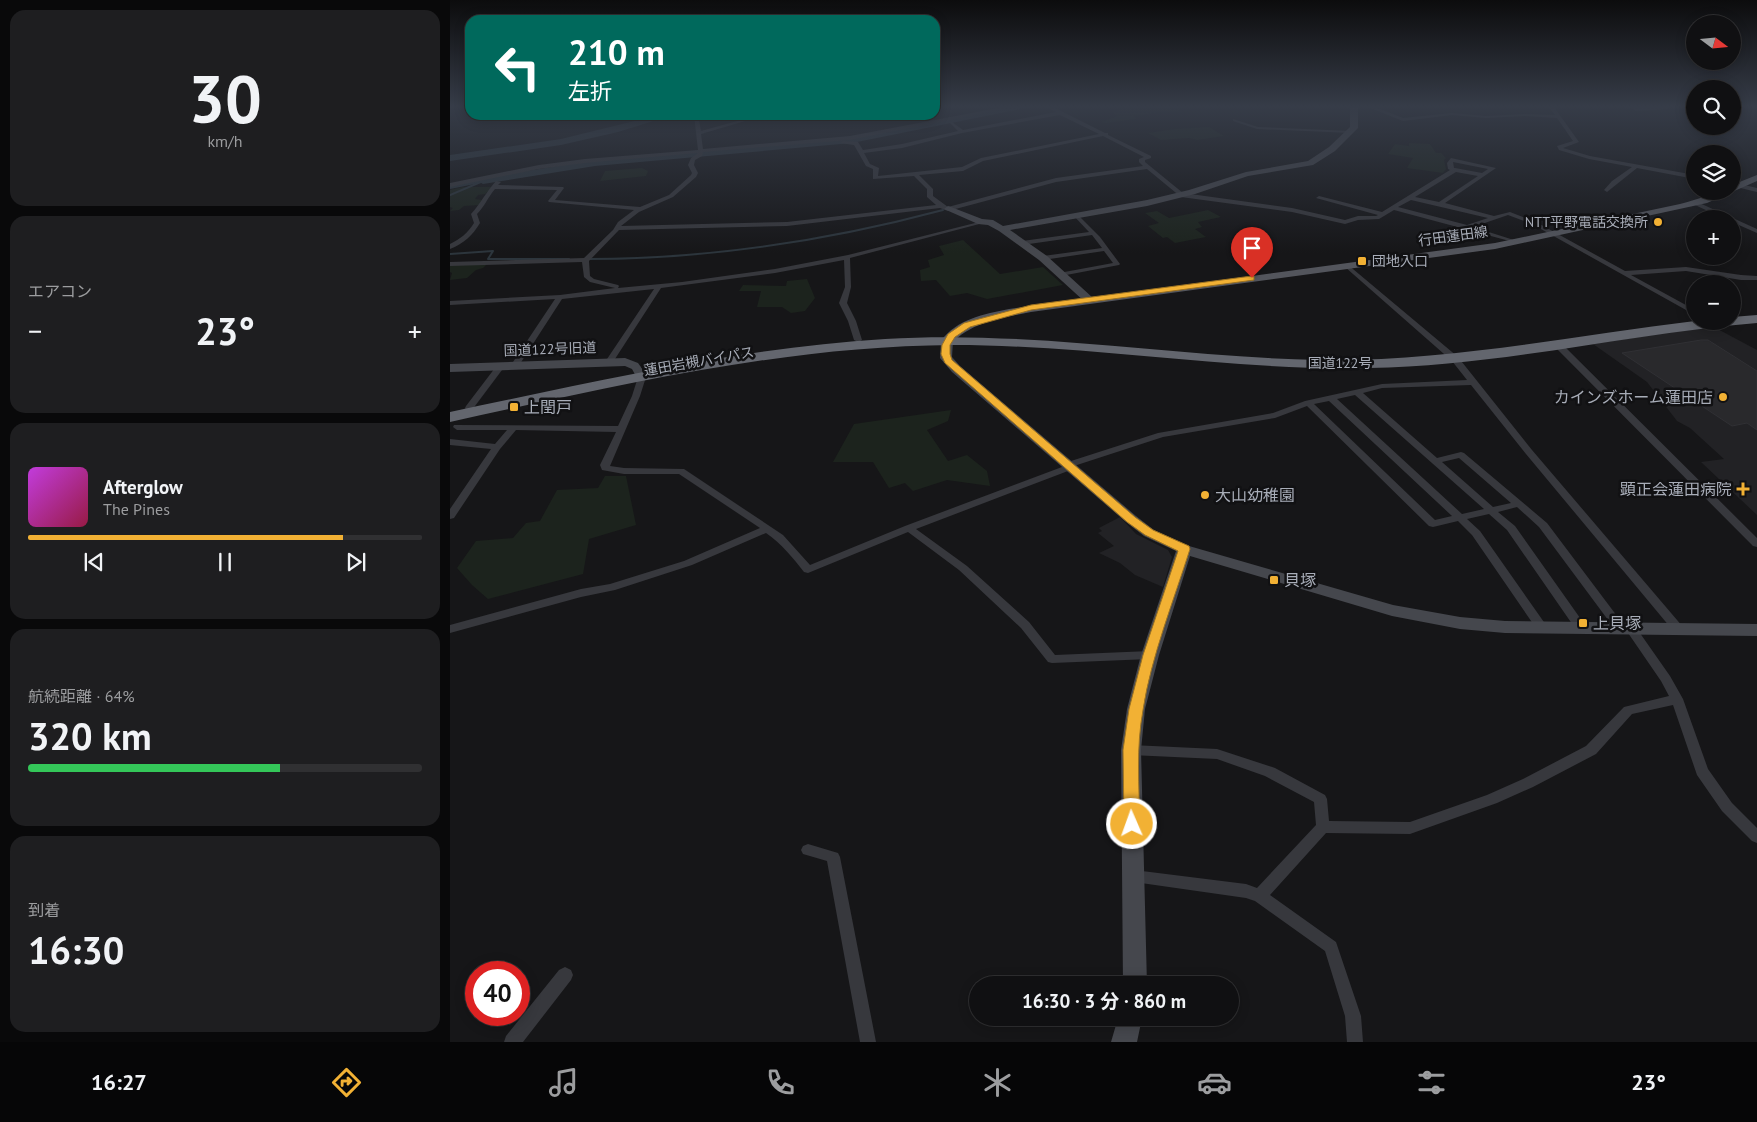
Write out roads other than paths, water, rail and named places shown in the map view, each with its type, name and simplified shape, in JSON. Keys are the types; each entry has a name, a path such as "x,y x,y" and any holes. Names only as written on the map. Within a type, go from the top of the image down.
{"highway":[{"path":"1741,315 1757,313"},
{"name":"国道122号","path":"1741,320 1757,319"},
{"name":"国道122号","path":"1452,357 1686,321"},
{"name":"国道122号","path":"949,338 1038,338 1303,358 1452,357 1558,345 1686,326"},
{"name":"蓮田岩槻バイパス","path":"457,418 640,375 754,351 858,340 949,338"},
{"name":"蓮田岩槻バイパス","path":"640,375 773,354 858,344 949,338"}],"main road":[{"path":"1741,184 1757,178"},
{"name":"行田蓮田線","path":"949,338 967,325 980,320 1031,308 1515,242 1702,200"}],"street":[{"path":"450,185 570,163 677,156"},
{"path":"591,165 684,156"},
{"path":"627,288 592,281 585,272 586,260 617,228 620,222 639,210 672,196 694,176 695,173 691,165 693,159 698,156"},
{"path":"864,156 868,165 876,168 874,178 963,169 981,160 1002,156"},
{"path":"1146,156 1149,157 1142,159 1142,162 1181,195 1285,209 1345,222 1358,218 1377,218 1455,170"},
{"path":"1002,229 1181,195 1237,177 1314,162 1322,156"},
{"path":"1584,156 1686,175"},
{"path":"1440,204 1483,175 1493,168 1452,160 1450,163 1451,169 1483,175"},
{"path":"1607,190 1614,182 1636,166"},
{"path":"617,228 787,224 945,207 1056,180 1147,167"},
{"path":"915,174 930,189 930,197 945,207 981,222"},
{"path":"450,247 465,239 472,232 477,223 474,214 482,206 487,194 495,187 498,176"},
{"path":"495,187 561,188 551,201 639,210"},
{"path":"1741,187 1757,190"},
{"path":"1319,198 1383,214"},
{"path":"1411,198 1495,218"},
{"path":"1694,203 1711,210"},
{"path":"1393,208 1467,227 1515,242"},
{"path":"1467,227 1508,213 1555,234 1686,308"},
{"path":"1061,274 1117,264 1076,215"},
{"path":"450,303 560,297 775,271 847,257 981,222 990,222 1043,258 1089,300"},
{"path":"1741,223 1757,231"},
{"path":"1022,243 1093,233"},
{"path":"1043,258 1106,250"},
{"path":"847,257 848,287 843,303 852,321 858,340"},
{"path":"450,264 586,260"},
{"path":"1347,266 1452,357 1529,452 1679,630"},
{"path":"1624,273 1695,270 1739,278 1757,278"},
{"path":"609,362 659,286"},
{"path":"514,366 560,297"},
{"path":"949,338 945,354 948,361 1149,533 1184,549 1364,602 1428,618 1483,626 1757,630"},
{"path":"1558,345 1757,544"},
{"name":"国道122号旧道","path":"450,368 609,362 634,364 640,375"},
{"path":"457,418 501,366"},
{"path":"640,375 636,396 605,465 606,468 624,471 681,471 767,529 791,549 808,570 909,528 1102,453 1161,435 1275,415 1308,403 1382,386 1474,382"},
{"path":"1357,392 1511,528 1581,628"},
{"path":"1331,398 1476,533 1542,628"},
{"path":"1308,403 1434,524 1520,504"},
{"path":"457,418 514,427 621,428"},
{"path":"450,516 497,447 514,427"},
{"path":"450,442 497,447"},
{"path":"1435,461 1461,456 1543,525 1666,678 1677,699 1702,771 1727,806 1757,837"},
{"path":"909,528 963,568 1025,625 1052,659 1150,655"},
{"path":"450,629 580,593 611,587 688,562 767,529"},
{"path":"1136,976 1131,750 1136,709 1150,655 1184,549"},
{"path":"1260,896 1323,827 1410,828 1465,809 1528,784 1591,750 1628,710 1677,699"},
{"path":"1131,750 1217,754 1270,772 1320,799 1323,827"},
{"path":"808,850 833,857 868,1042"},
{"path":"1134,876 1246,891 1260,896 1331,947 1353,1016 1355,1042"},
{"path":"512,1042 565,975"},
{"path":"1124,1042 1128,1026"}],"waterway":[{"path":"450,158 469,156"},
{"path":"483,181 595,163 677,156"},
{"path":"450,195 483,181"},
{"path":"450,187 483,181"},
{"path":"588,259 678,256 767,246 855,231 943,210"},
{"path":"450,254 493,251 488,259 569,259"}],"place":[{"name":"NTT平野電話交換所","path":"1658,222"},
{"name":"団地入口","path":"1362,261"},
{"name":"カインズホーム蓮田店","path":"1723,397"},
{"name":"上閏戸","path":"514,407"},
{"name":"顕正会蓮田病院","path":"1743,489"},
{"name":"大山幼稚園","path":"1205,495"},
{"name":"貝塚","path":"1274,580"},
{"name":"上貝塚","path":"1583,623"}]}
